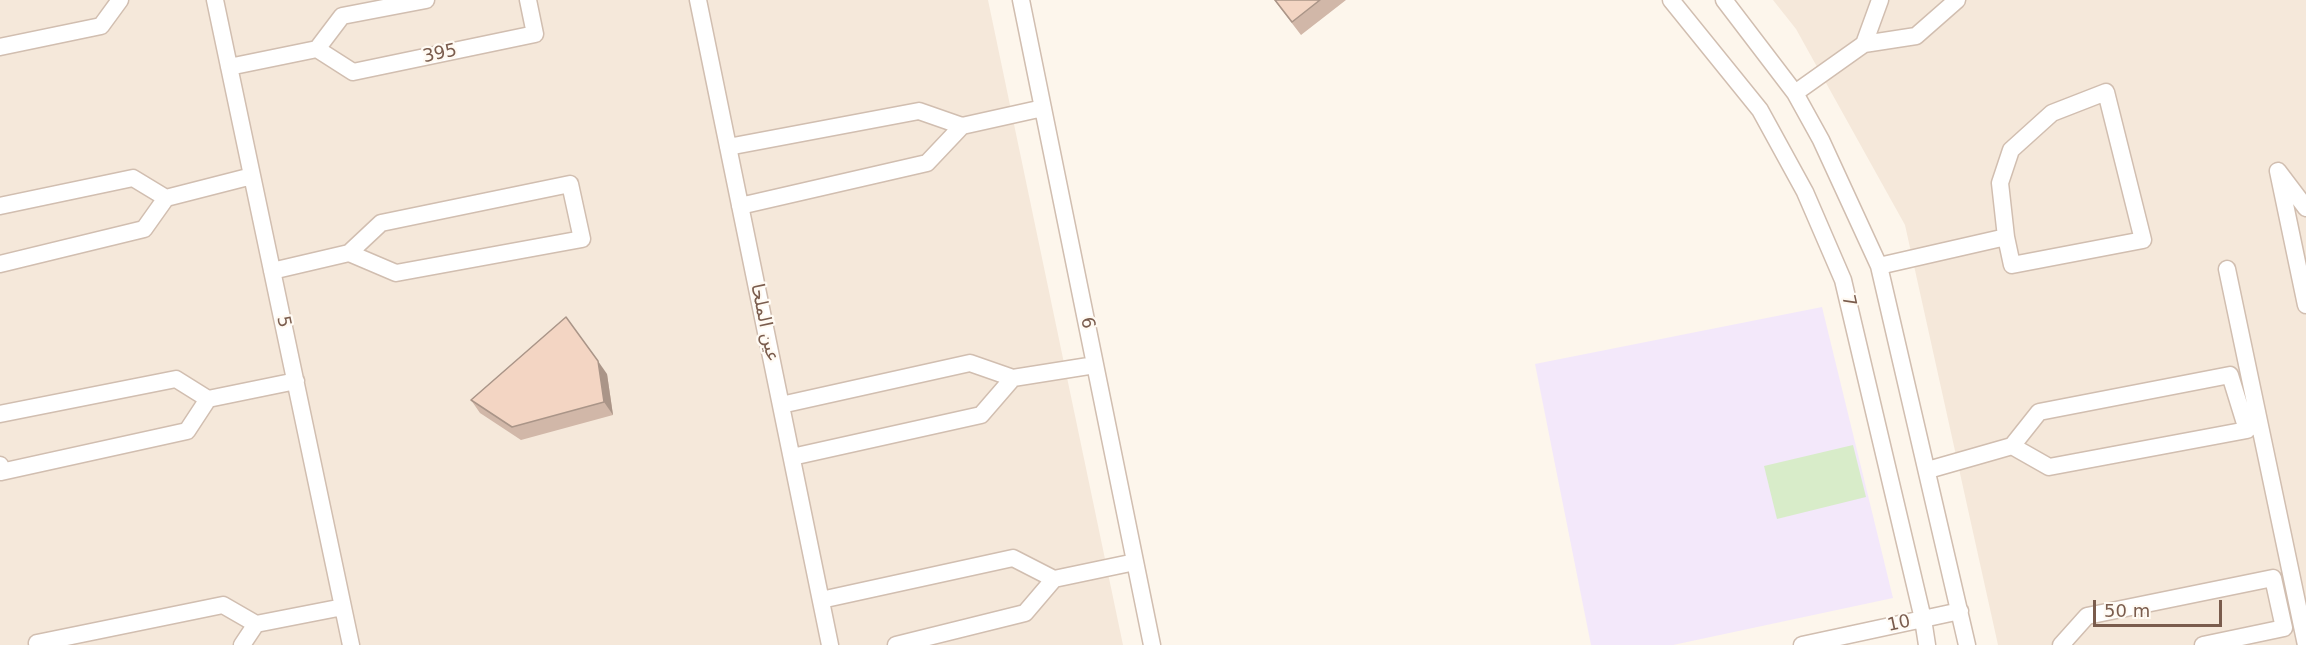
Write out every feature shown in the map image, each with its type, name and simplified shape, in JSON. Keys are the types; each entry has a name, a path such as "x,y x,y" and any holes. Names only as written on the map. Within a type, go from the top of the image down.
{"street":[{"path":"0,47 101,26 120,0"},
{"name":"5","path":"215,0 351,645"},
{"path":"229,67 317,49 342,16 426,0"},
{"name":"395","path":"317,49 353,72 535,34 528,0"},
{"name":"عين الملحا","path":"698,0 830,645"},
{"name":"6","path":"1021,0 1152,645"},
{"name":"7","path":"1671,0 1760,110 1805,192 1843,280 1923,619 1927,645"},
{"path":"1724,0 1796,93 1821,140 1879,266 1960,611 1962,644"},
{"path":"1864,44 1880,0"},
{"path":"1796,93 1864,44 1916,36 1957,0"},
{"path":"2106,92 2143,240 2012,265 2006,237 2000,183 2011,150 2052,113 2106,92"},
{"path":"728,147 919,111 962,126 1043,108"},
{"path":"740,206 927,163 962,126"},
{"path":"2306,208 2278,171 2306,305"},
{"path":"0,264 144,229 166,198 252,176"},
{"path":"0,206 133,178 166,198"},
{"path":"272,271 349,253 381,223 570,184 582,239 396,273 349,253"},
{"path":"1879,266 2006,237"},
{"path":"2227,269 2306,645"},
{"path":"781,405 970,363 1013,378 1095,364"},
{"path":"1928,470 2012,446 2039,412 2230,375 2247,430 2049,467 2012,446"},
{"path":"792,457 981,415 1013,378"},
{"path":"0,414 176,379 208,399 296,381"},
{"path":"0,465 1,472 187,431 208,399"},
{"path":"821,600 1013,558 1054,579"},
{"path":"896,645 1025,613 1054,579 1136,562"},
{"path":"2061,645 2087,616 2273,578 2284,628 2203,645"},
{"path":"38,645 37,643 224,605 256,624 343,607"},
{"name":"10","path":"1802,645 1960,611"},
{"path":"242,645 256,624"}],"shaded area":[{"path":"0,0 988,0 1123,645 0,645"},
{"path":"1773,0 2306,0 2306,645 1998,645 1905,225 1796,29"},
{"path":"1822,307 1893,598 1673,645 1591,645 1535,364"}],"green space":[{"path":"1853,445 1866,497 1777,519 1764,466"}],"building":[{"path":"1275,0 1320,0 1292,22"},
{"path":"566,317 598,361 604,402 512,427 471,400"}]}
